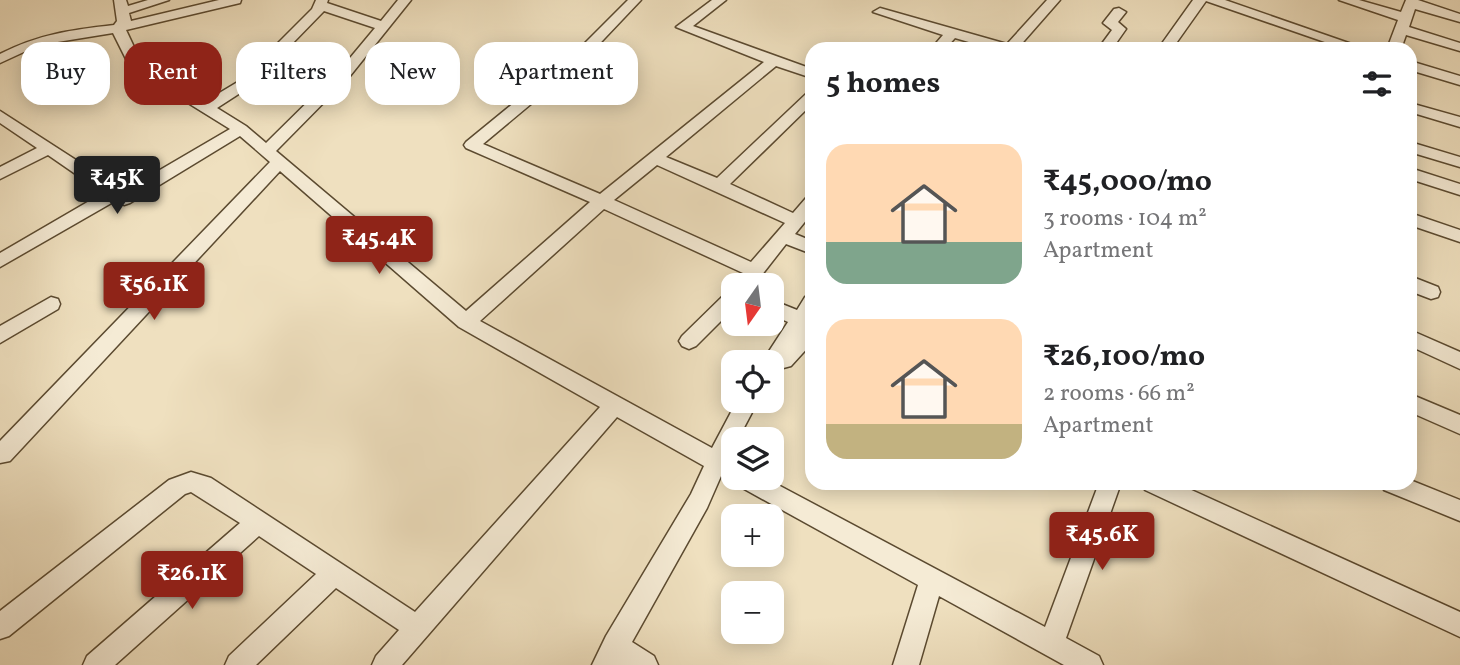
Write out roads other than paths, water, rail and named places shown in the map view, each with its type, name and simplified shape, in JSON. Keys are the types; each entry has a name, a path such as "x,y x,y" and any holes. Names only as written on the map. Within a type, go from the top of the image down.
{"street":[{"path":"0,59 34,43 163,0"},
{"path":"120,13 235,0"},
{"path":"1,454 103,343 164,285 405,0"},
{"path":"635,0 582,55 471,145 603,201 740,273"},
{"path":"720,0 683,27 805,72"},
{"path":"1015,42 1054,0"},
{"path":"1030,42 1066,0"},
{"path":"1170,42 1200,0"},
{"path":"1212,0 1339,42"},
{"path":"1345,0 1460,47"},
{"path":"206,108 246,83 321,2 383,26"},
{"path":"1397,42 1412,2 1460,18"},
{"path":"880,12 984,42"},
{"path":"1110,42 1119,29 1110,23 1119,12"},
{"path":"120,13 135,64 241,129 466,322 721,464"},
{"path":"944,42 952,33"},
{"path":"466,322 603,201 774,61"},
{"path":"1417,72 1460,80"},
{"path":"719,185 805,103"},
{"path":"1417,109 1460,122"},
{"path":"0,116 124,199 241,129"},
{"path":"0,136 16,127"},
{"path":"1417,148 1460,162"},
{"path":"0,174 47,149"},
{"path":"655,158 796,220"},
{"path":"1417,175 1460,190"},
{"path":"0,261 116,193"},
{"path":"753,273 805,210"},
{"path":"1417,221 1460,236"},
{"path":"784,236 805,245"},
{"path":"1417,286 1431,292"},
{"path":"0,335 51,304"},
{"path":"689,341 721,310"},
{"path":"784,313 805,324"},
{"path":"783,350 805,324"},
{"path":"784,355 805,324"},
{"path":"1417,340 1460,361"},
{"path":"385,665 615,405"},
{"path":"1417,405 1460,425"},
{"path":"645,665 610,655 699,501 721,471"},
{"path":"0,627 177,487 191,482 203,485 417,628"},
{"path":"767,490 1090,665"},
{"path":"1051,645 1105,490"},
{"path":"1168,490 1460,625"},
{"path":"1409,490 1460,511"},
{"path":"96,665 258,522"},
{"path":"238,665 334,573"},
{"path":"906,665 932,580"}]}
